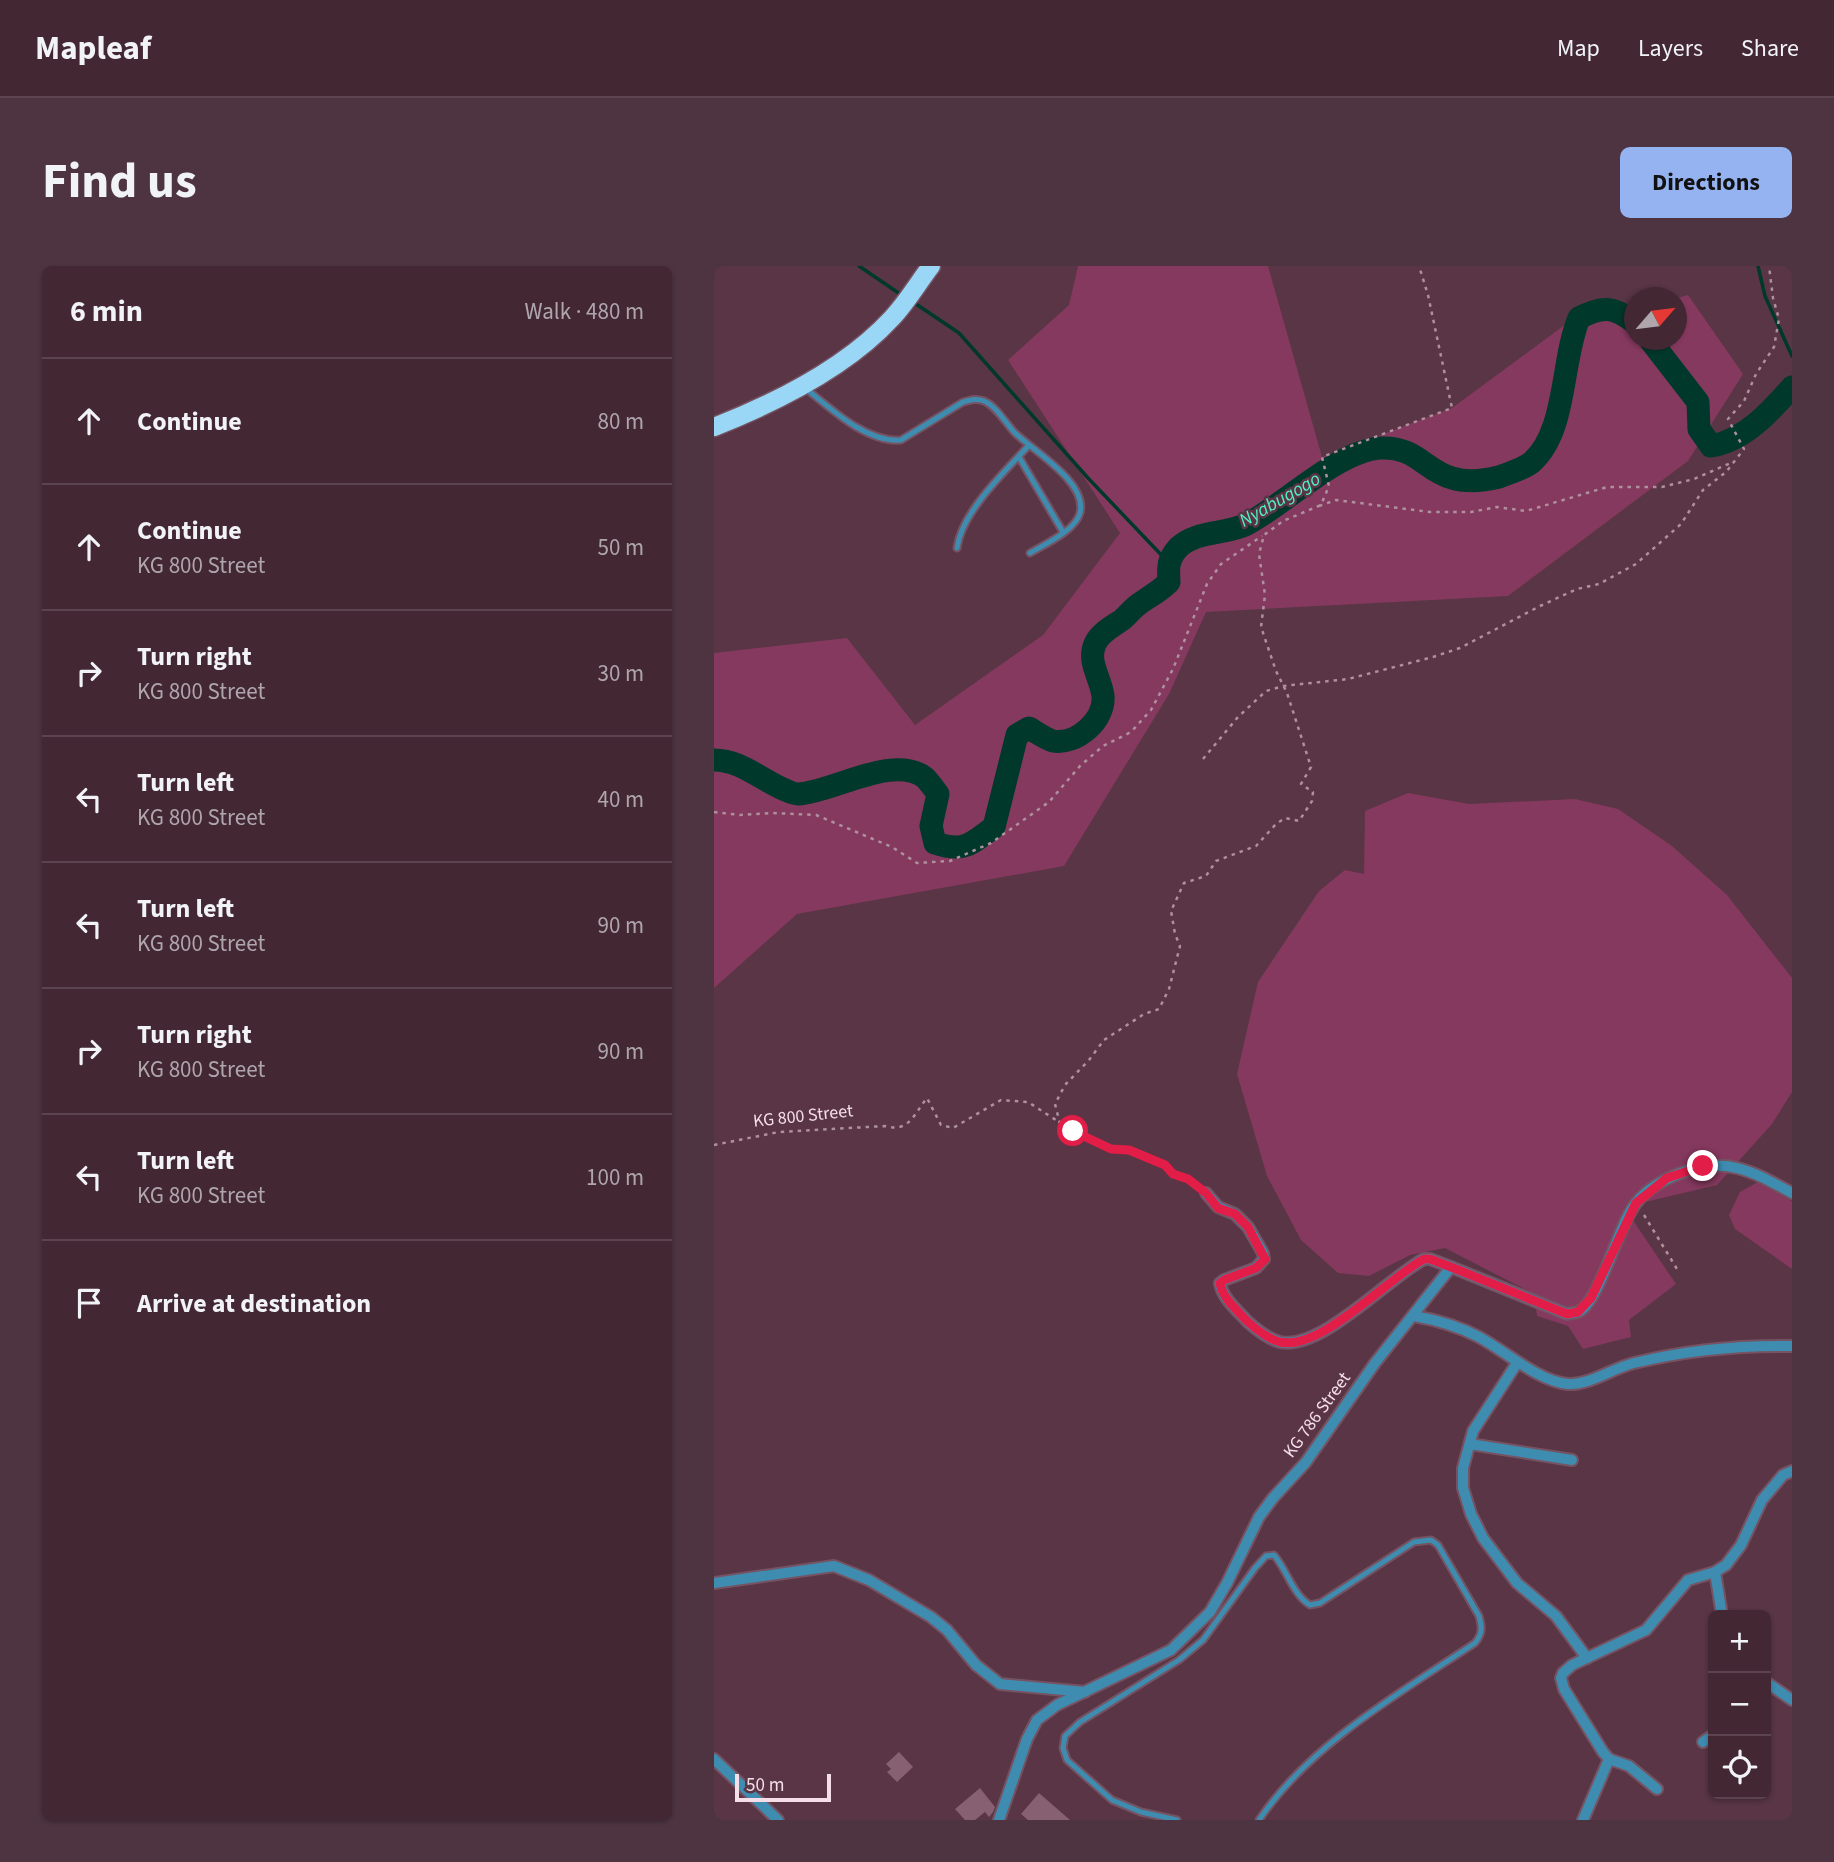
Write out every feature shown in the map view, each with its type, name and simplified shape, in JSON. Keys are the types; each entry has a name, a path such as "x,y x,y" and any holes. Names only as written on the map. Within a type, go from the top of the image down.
{"highway":[{"path":"714,427 748,414 802,386 858,349 892,318 931,266"}],"street":[{"path":"1206,1193 1218,1208 1235,1214 1248,1227 1265,1259 1256,1268 1224,1280 1220,1283 1220,1288 1231,1304 1258,1331 1280,1342 1308,1339 1327,1330 1424,1259 1451,1267 1567,1314 1578,1312 1591,1298 1636,1203 1667,1178 1703,1166 1732,1165 1750,1170 1792,1194"},
{"path":"1451,1267 1414,1315 1455,1325 1481,1338 1517,1363 1568,1384 1582,1383 1620,1366 1681,1352 1761,1345 1792,1346"},
{"name":"KG 786 Street","path":"999,1820 1027,1739 1037,1720 1057,1706 1171,1650 1210,1612 1259,1517 1306,1462 1375,1363 1414,1315"},
{"path":"1517,1363 1473,1432 1463,1468 1463,1488 1471,1514 1483,1538 1517,1583 1556,1616 1587,1658"},
{"path":"1471,1444 1572,1460"},
{"path":"1657,1789 1629,1766 1609,1759 1603,1752 1564,1689 1561,1678 1563,1673 1587,1658 1646,1630 1688,1580 1715,1572 1726,1565 1741,1545 1762,1500 1783,1475 1792,1471"},
{"path":"714,1583 834,1566 869,1580 931,1617 947,1630 976,1665 1000,1684 1088,1692"},
{"path":"1715,1572 1721,1610"},
{"path":"1771,1686 1791,1698"},
{"path":"1703,1742 1712,1736"},
{"path":"714,1759 779,1820"},
{"path":"1583,1820 1609,1759"}],"lane":[{"path":"802,386 854,424 891,441 901,440 963,402 982,400 993,408 1065,475 1079,498 1078,518 1063,532 1030,553"},
{"path":"957,548 965,522 992,486 1030,445"},
{"path":"1019,457 1063,532"},
{"path":"1177,1820 1141,1812 1112,1800 1068,1760 1063,1748 1065,1735 1080,1722 1179,1660 1203,1640 1266,1556 1274,1555 1303,1601 1310,1605 1320,1603 1414,1542 1431,1540 1438,1545 1479,1616 1482,1627 1480,1636 1475,1643 1361,1719 1298,1773 1259,1820"}],"path":[{"path":"714,812 817,816 892,847 917,863 950,861 991,843 1049,802 1080,766 1103,747 1130,732 1150,710 1173,669 1207,584 1221,564 1283,521 1321,505 1329,486 1322,457 1452,408 1428,295 1419,266"},
{"path":"1203,759 1238,717 1266,691 1283,686 1348,679 1460,648 1577,589 1599,583 1636,564 1681,524 1703,490 1726,472 1744,449 1728,419 1744,401 1756,374 1774,347 1779,319 1769,266"},
{"path":"1316,507 1336,500 1430,512 1471,512 1497,507 1526,511 1607,487 1662,486 1694,479 1734,461"},
{"path":"1206,1193 1188,1179 1173,1174 1165,1165 1129,1150 1111,1149 1060,1124 1055,1104 1065,1085 1104,1040 1144,1014 1159,1009 1169,989 1180,946 1171,911 1184,883 1206,876 1216,861 1256,846 1285,818 1299,821 1312,801 1313,792 1301,784 1311,767 1261,627 1265,595 1259,554 1264,535"},
{"name":"KG 800 Street","path":"714,1145 779,1132 885,1126 896,1130 907,1125 927,1098 941,1125 953,1129 1001,1100 1015,1099 1028,1102 1060,1124"},
{"path":"1636,1203 1676,1269"}],"shaded area":[{"path":"1078,266 1268,266 1322,457 1452,408 1566,324 1624,310 1624,350 1687,350 1688,295 1743,374 1688,461 1508,596 1206,612 1169,694 1064,866 797,914 714,988 714,653 847,638 915,725 1043,635 1120,533 1008,360 1069,305"},
{"path":"1408,793 1469,804 1575,799 1618,809 1672,846 1727,895 1792,978 1792,1092 1772,1124 1717,1185 1624,1207 1676,1284 1629,1320 1631,1337 1583,1349 1568,1326 1537,1316 1534,1294 1445,1248 1410,1255 1369,1276 1338,1273 1301,1240 1267,1176 1237,1074 1258,982 1319,891 1345,870 1364,874 1365,811"},
{"path":"1758,1182 1792,1201 1792,1269 1735,1229 1729,1215 1740,1192"}],"building":[{"path":"899,1752 913,1767 897,1782 887,1772 891,1769 886,1764"},
{"path":"980,1788 995,1807 993,1812 989,1817 985,1812 975,1820 965,1820 955,1809"},
{"path":"1039,1793 1070,1820 1028,1820 1021,1814"}],"waterway":[{"path":"859,266 903,296"},
{"path":"1758,266 1765,296 1792,356"},
{"path":"913,302 959,333 1088,478 1168,562"},
{"name":"Nyabugogo","path":"714,760 733,763 798,794 880,772 911,771 924,777 938,794 931,826 935,843 953,847 967,845 994,827 1017,735 1029,728 1050,740 1062,741 1080,735 1094,722 1099,714 1103,696 1093,664 1093,651 1097,640 1169,582 1170,560 1185,542 1247,524 1329,468 1364,451 1392,448 1411,455 1442,474 1464,481 1493,478 1525,467 1543,449 1552,432 1579,318 1607,309 1624,316"},
{"name":"Nyabugogo","path":"1658,350 1698,402 1699,429 1711,446 1735,438 1746,431 1766,415 1792,387"}],"route":[{"path":"1073,1131 1111,1149 1129,1150 1165,1165 1173,1174 1188,1179 1206,1193 1218,1208 1235,1214 1248,1227 1265,1259 1256,1268 1224,1280 1220,1283 1220,1288 1231,1304 1258,1331 1280,1342 1308,1339 1327,1330 1424,1259 1451,1267 1567,1314 1578,1312 1591,1298 1636,1203 1667,1178 1703,1166"}]}
